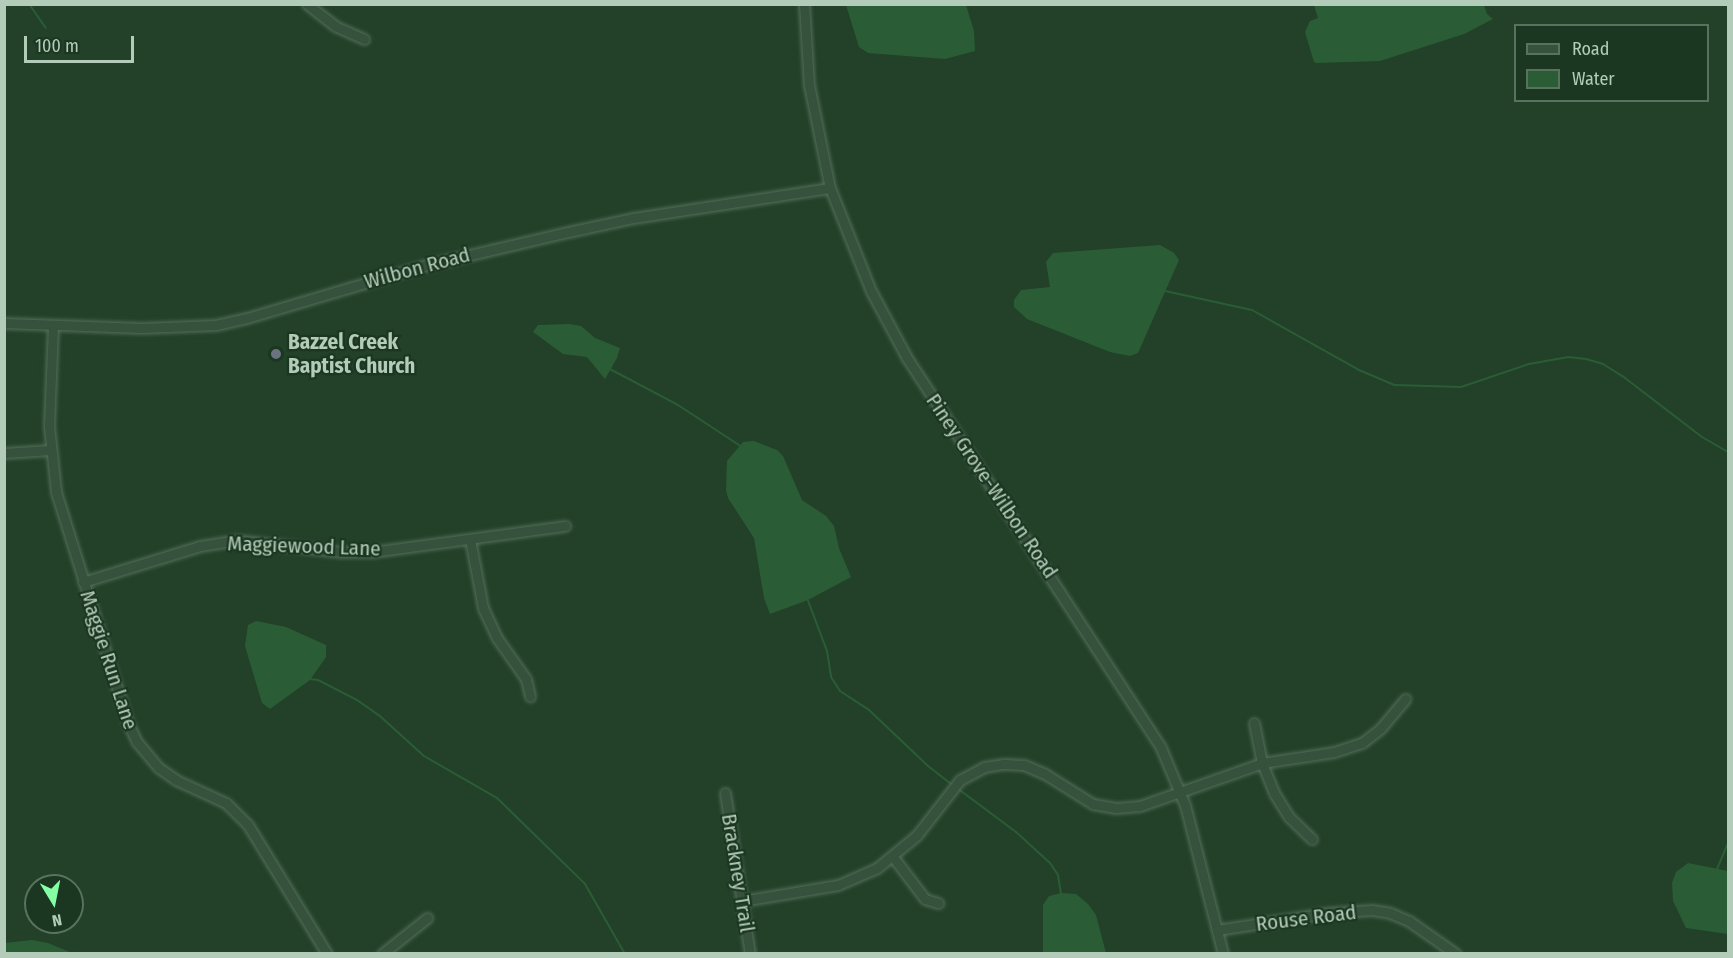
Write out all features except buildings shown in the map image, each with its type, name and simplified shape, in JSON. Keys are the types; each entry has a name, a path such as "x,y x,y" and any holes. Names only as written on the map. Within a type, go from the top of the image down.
{"street":[{"path":"307,4 335,26 364,39"},
{"name":"Piney Grove-Wilbon Road","path":"804,4 809,85 830,188 871,291 907,358 1151,730 1181,792 1223,954"},
{"name":"Wilbon Road","path":"4,323 179,328 216,325 423,266 568,232 633,219 830,188"},
{"name":"Maggie Run Lane","path":"53,326 50,450 58,501 128,723 137,742 152,761 167,774 220,800 241,816 259,839 310,929 327,954"},
{"path":"4,453 50,450"},
{"name":"Maggiewood Lane","path":"83,582 200,546 236,540 357,552 565,526"},
{"path":"470,538 483,608 497,638 526,679 530,697"},
{"path":"742,902 849,882 893,857 917,835 960,780 975,770 993,765 1015,764 1034,769 1079,796 1105,808 1140,806 1262,763 1335,752 1362,743 1381,728 1405,699"},
{"path":"1254,723 1262,763 1274,794 1284,809 1312,839"},
{"name":"Brackney Trail","path":"725,793 750,954"},
{"path":"893,857 925,899 938,903"},
{"name":"Rouse Road","path":"1217,930 1327,913 1372,910 1409,921 1456,954"},
{"path":"382,954 427,918"}],"water":[{"path":"846,5 966,5 974,31 975,51 945,59 868,53 859,47"},
{"path":"1314,5 1484,5 1487,14 1493,19 1464,34 1380,61 1317,63 1314,62 1305,32 1310,21 1318,18"},
{"path":"1160,245 1174,253 1179,260 1138,353 1130,356 1110,352 1027,319 1014,307 1014,300 1021,290 1050,287 1046,262 1053,253"},
{"path":"538,325 581,326 595,338 620,348 605,379 587,357 563,354 533,332"},
{"path":"754,441 777,450 783,456 802,500 826,516 834,526 839,548 851,577 808,600 770,614 764,598 754,538 728,498 726,490 727,461 743,442"},
{"path":"256,621 286,627 326,645 326,657 310,680 270,709 262,703 245,646 248,625"},
{"path":"1688,863 1728,871 1728,934 1686,928 1673,901 1672,883 1676,872"},
{"path":"1061,893 1076,894 1088,904 1096,915 1106,953 1043,953 1043,905 1049,896"},
{"path":"32,940 48,943 72,953 5,953 5,943"}],"waterway":[{"path":"29,4 46,28"},
{"path":"1165,291 1252,310 1359,370 1395,385 1461,387 1529,364 1568,357 1586,359 1603,364 1625,378 1702,437 1728,452"},
{"path":"608,368 678,405 742,447"},
{"path":"807,598 827,651 831,677 840,691 869,710 928,766 952,785"},
{"path":"309,679 318,680 357,700 381,717 424,756 497,798 585,884 625,954"},
{"path":"957,788 1016,832 1050,863 1058,875 1061,894"},
{"path":"1717,869 1728,843"}],"place":[{"name":"Bazzel Creek Baptist Church","path":"276,354"}]}
